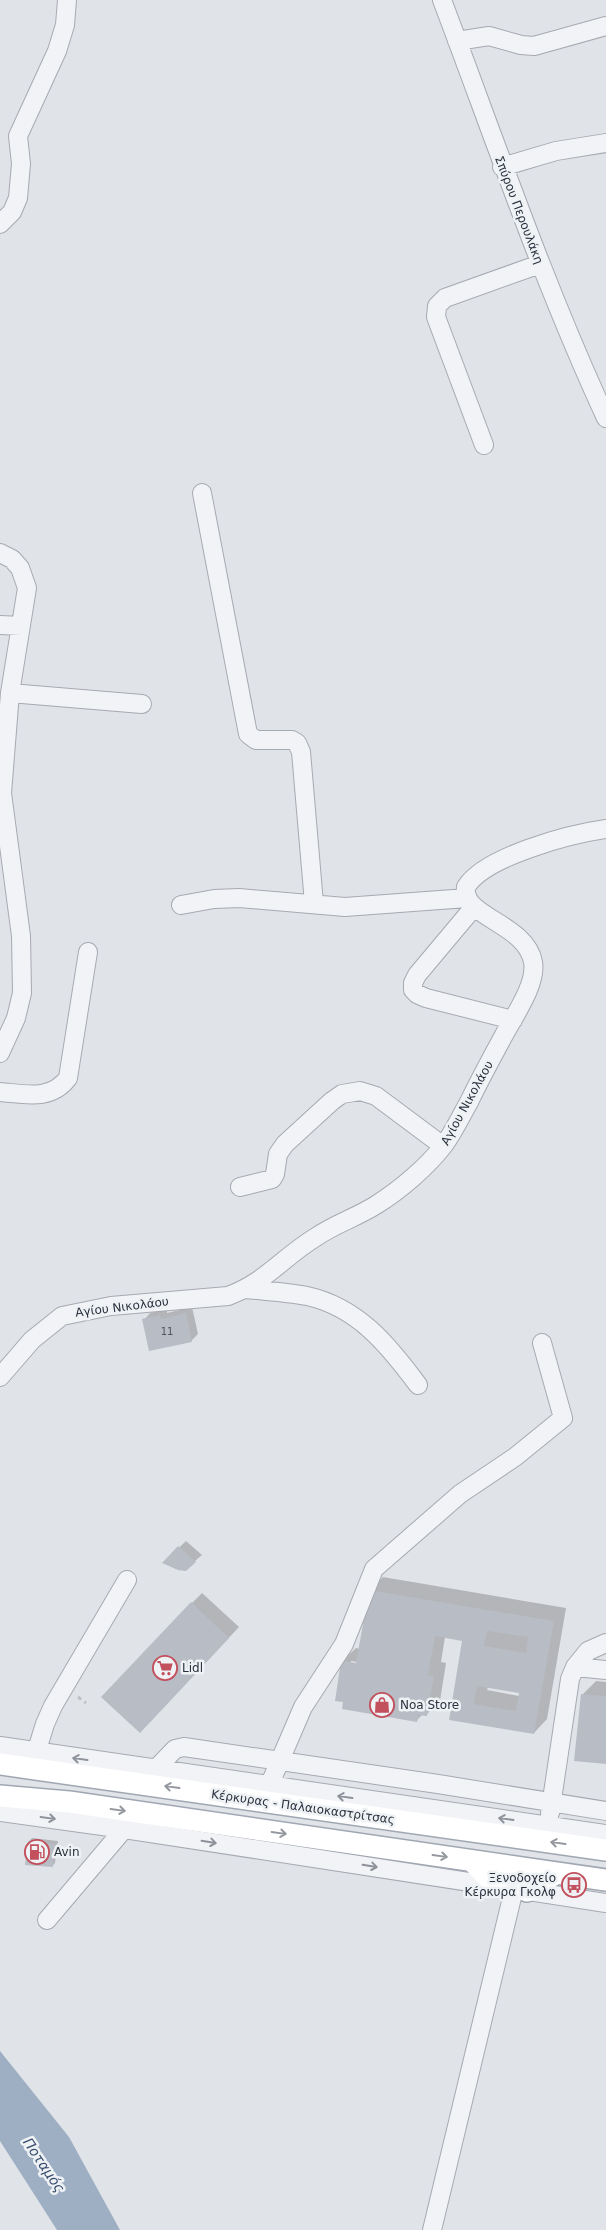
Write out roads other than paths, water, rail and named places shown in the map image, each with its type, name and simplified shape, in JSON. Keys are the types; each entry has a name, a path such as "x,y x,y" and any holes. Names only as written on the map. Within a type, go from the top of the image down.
{"main road":[{"name":"Κέρκυρας - Παλαιοκαστρίτσας","path":"0,1764 34,1760 150,1776 520,1838 606,1850"},
{"path":"2,1801 34,1760"},
{"path":"2,1801 69,1802 606,1880"},
{"path":"472,1861 512,1889 557,1873"}],"street":[{"path":"0,224 12,212 18,198 21,164 18,136 57,51 65,25 66,0"},
{"name":"Σπύρου Περουλάκη","path":"442,0 502,167 540,264 606,418"},
{"path":"457,41 488,36 521,45 534,46 606,26"},
{"path":"502,167 556,151 606,143"},
{"path":"484,445 436,317 437,306 445,298 540,264"},
{"path":"202,493 248,734 256,740 292,740 300,747 314,903"},
{"path":"0,553 16,563 25,579 26,596 10,693 2,793 21,936 22,993 16,1018 0,1053"},
{"path":"0,625 21,626"},
{"path":"10,693 142,704"},
{"path":"470,903 466,887 476,875 526,849 606,829"},
{"path":"181,905 214,899 239,898 345,907 470,903"},
{"path":"470,903 417,975 412,983 413,990 426,998 513,1020"},
{"name":"Αγίου Νικολάου","path":"0,1377 32,1340 62,1316 111,1306 228,1296 246,1289 259,1282 316,1237 377,1205 401,1186 443,1146 513,1020 531,980 533,968 532,959 522,939 470,903"},
{"path":"0,1092 48,1094 63,1085 68,1078 88,952"},
{"path":"240,1187 272,1179 275,1174 278,1154 285,1144 342,1094 360,1092 376,1096 443,1146"},
{"path":"246,1289 307,1296 331,1304 346,1312 389,1346 418,1385"},
{"path":"269,1786 303,1707 344,1644 374,1569 460,1494 515,1457 563,1418 542,1343"},
{"path":"0,1746 34,1760 44,1724 53,1706 127,1580"},
{"path":"548,1825 567,1697 575,1667 588,1651 606,1643"},
{"path":"575,1667 606,1670"},
{"path":"150,1776 172,1752 181,1747 606,1811"},
{"path":"150,1776 269,1786 606,1834"},
{"path":"2,1801 124,1829 606,1903"},
{"path":"520,1838 548,1825"},
{"path":"46,1920 124,1829"},
{"path":"432,2230 512,1889"}],"water":[{"name":"Ποταμός","path":"0,2051 69,2137 120,2230 57,2230 0,2141"}],"place":[{"name":"Lidl","path":"165,1668"},
{"name":"Noa Store","path":"382,1705"},
{"name":"Avin","path":"37,1852"},
{"name":"Ξενοδοχείο Κέρκυρα Γκολφ","path":"574,1885"}]}
